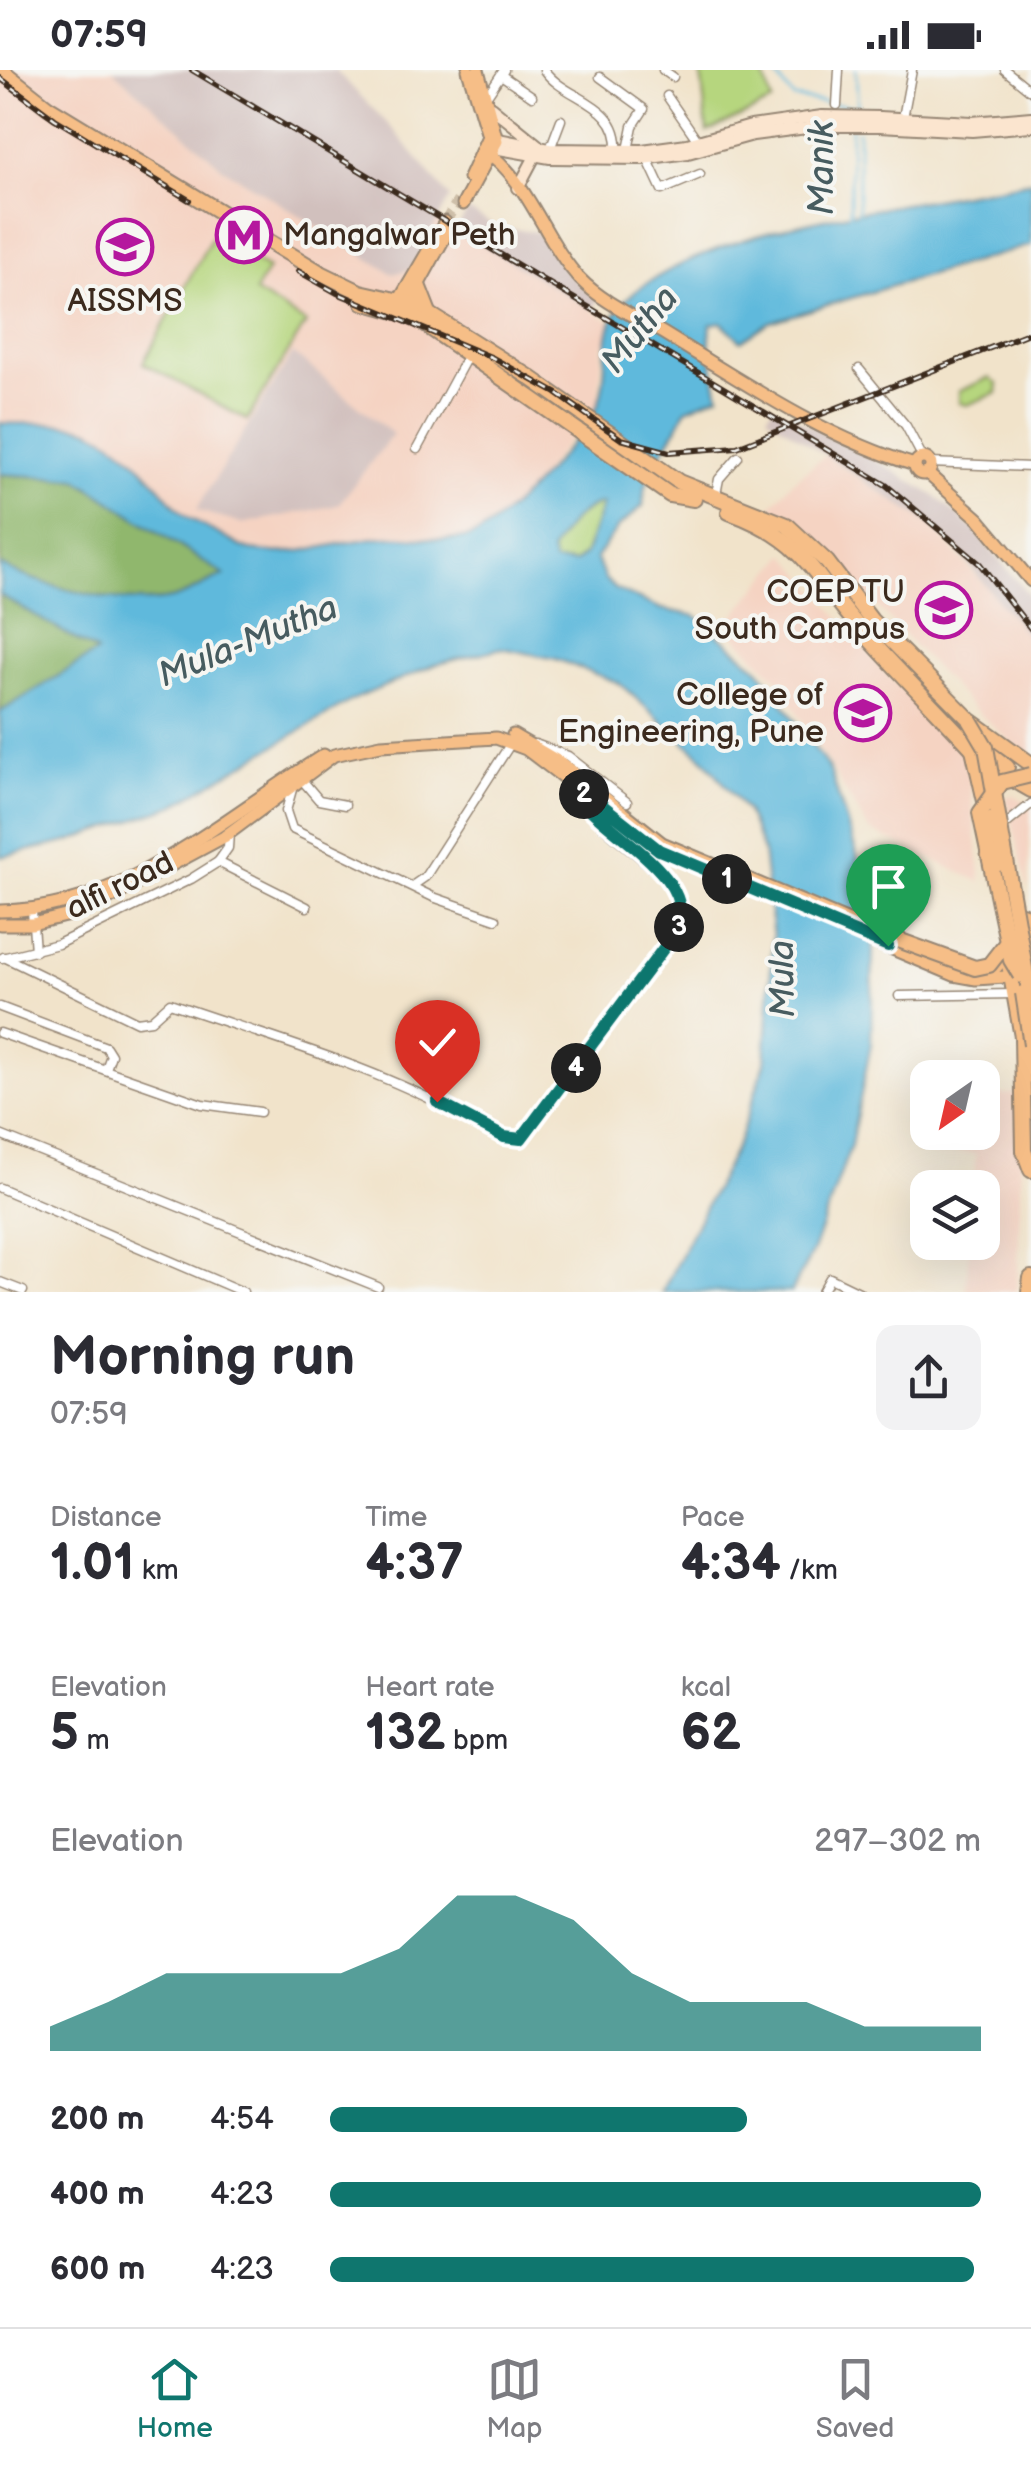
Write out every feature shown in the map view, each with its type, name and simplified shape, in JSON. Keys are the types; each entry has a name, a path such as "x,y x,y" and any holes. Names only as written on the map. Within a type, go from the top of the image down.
{"highway":[{"path":"2,70 48,107 180,193"},
{"path":"0,80 43,114 343,285 429,314 523,382"},
{"path":"418,285 429,314"},
{"path":"401,306 469,353 523,382 694,500 756,522 793,544 859,627 975,756 1023,972 1031,1045"},
{"path":"469,353 509,369"},
{"path":"675,488 787,525 826,562 870,620 970,720 1031,764"},
{"path":"970,720 986,747 990,763 1031,1002"},
{"path":"975,756 998,764 1029,783"},
{"path":"998,764 1023,920 1023,972 1014,994 1024,1064 1024,1151 1030,1170"},
{"path":"1023,972 1007,948 980,813 1002,782 1029,783"},
{"path":"1000,794 1011,785 1029,783"},
{"path":"989,816 983,820 1007,948"},
{"path":"890,937 974,968 989,965 1007,948"},
{"path":"980,975 1007,948"},
{"path":"1031,1162 1031,1185"},
{"path":"1029,1292 1031,1278"}],"main road":[{"path":"468,70 490,150 563,258 597,293 776,402 887,457 924,465 979,519 1031,581"},
{"path":"460,202 490,150 491,108 478,70"},
{"path":"491,108 542,151 647,158 688,153 774,126"},
{"path":"490,150 623,150 822,121 972,122 1031,117"},
{"path":"889,122 972,131 1031,126"},
{"path":"518,188 542,151"},
{"path":"448,223 418,285 401,306 448,223"},
{"path":"227,828 344,744 474,732 513,739 586,787 635,835 954,975 1023,972"},
{"path":"0,924 86,911 227,828 334,756 352,749 458,738 513,739"},
{"path":"679,855 980,975"},
{"path":"0,911 32,917"}],"street":[{"path":"544,70 587,98 612,124 623,150"},
{"path":"663,70 673,77"},
{"path":"837,103 839,70"},
{"path":"889,122 912,70"},
{"path":"1004,70 1031,91"},
{"path":"488,94 502,72 532,96"},
{"path":"600,77 644,109 623,150"},
{"path":"667,96 698,142"},
{"path":"542,151 561,120"},
{"path":"647,158 662,190 700,174"},
{"path":"417,449 469,353"},
{"path":"859,369 912,435 924,465 1031,466"},
{"path":"715,499 719,479 738,457"},
{"path":"412,886 425,877 513,739"},
{"path":"527,745 568,756 628,802"},
{"path":"345,805 319,800 298,783 286,811 292,829 412,886 496,919"},
{"path":"2,958 137,1022 151,1020 170,1002 305,1050 437,1102 504,1137 521,1139 678,929 684,912 666,876 586,805 586,787"},
{"path":"1005,826 1031,804"},
{"name":"alfi road","path":"2,958 35,951 92,928 218,862 228,848 227,828"},
{"path":"218,862 307,907"},
{"path":"32,917 35,951"},
{"path":"899,996 1014,994"},
{"path":"0,1007 106,1048 111,1055 106,1069"},
{"path":"0,1034 202,1104 260,1112"},
{"path":"0,1136 378,1287"},
{"path":"0,1188 243,1292"},
{"path":"822,1292 830,1278 859,1292"},
{"path":"0,1282 23,1290"}],"shaded area":[{"path":"0,70 113,70 223,168 393,274 411,269 438,219 613,323 603,346 598,404 524,497 480,533 460,540 382,537 323,551 0,726"},
{"path":"113,70 335,70 395,131 450,198 411,269 393,274 223,168"},
{"path":"468,210 497,227 544,233 566,272 598,300 592,310 456,230"},
{"path":"293,353 393,434 338,505 241,524 196,510"},
{"path":"773,406 935,496 973,528 1031,598 1031,641 954,547 930,525 767,416"},
{"name":"COEP TU South Campus","path":"825,456 930,525 1031,641 1031,760 973,708 810,535 770,508 793,481"},
{"name":"College of Engineering, Pune","path":"786,554 883,671 949,732 963,752 968,766 981,882 869,830 777,679 725,626"},
{"path":"1013,795 1031,805 1028,890 1006,797"},
{"path":"1000,1094 1023,1094 1017,1292 966,1292 968,1260 1000,1260 1000,1170 975,1170 976,1154 932,1150 1000,1150"}],"green space":[{"path":"701,70 762,70 772,102 707,132"},
{"path":"212,237 268,269 255,292 306,323 247,420 143,363"},
{"path":"989,378 998,384 997,393 967,405 959,403 959,391"},
{"path":"0,474 77,479 225,575 175,598 134,601 86,594 17,573 0,565"},
{"path":"603,503 585,554 575,563 554,562 551,552 566,529 579,515"},
{"path":"0,595 98,652 0,712"}],"water":[{"path":"1031,181 1031,245 770,322 741,341 721,322 711,324 709,348 719,395 686,409 653,468 643,506 618,527 596,558 605,579 615,589 662,609 696,616 760,670 830,770 874,908 871,1044 851,1145 813,1251 791,1292 662,1292 739,1141 765,1063 773,936 763,851 747,812 705,760 619,683 556,659 502,648 434,665 352,700 173,806 67,842 0,857 0,712 97,652 0,595 0,565 61,588 134,601 174,598 224,575 77,479 0,474 0,423 63,425 97,433 132,458 183,514 248,549 303,551 385,537 465,538 488,527 523,496 591,417 602,389 615,315 640,288 681,264 777,230","holes":["603,503 585,554 575,563 554,562 551,552 572,522"]}],"waterway":[{"name":"Manik","path":"771,70 794,98 851,106 851,110"},
{"path":"856,70 858,113"},
{"name":"Manik","path":"850,215 851,128"},
{"path":"858,131 858,213"}],"tunnel":[{"path":"445,222 458,201"}],"railway":[{"path":"192,70 886,485 980,564 1031,629"},
{"path":"0,78 55,119 189,200"},
{"path":"298,271 337,293 493,358 556,393 621,439 669,452 737,447 1031,332"}],"place":[{"name":"Mangalwar Peth","path":"244,235"},
{"name":"AISSMS","path":"125,247"},
{"name":"COEP TU South Campus","path":"944,610"},
{"name":"College of Engineering, Pune","path":"863,713"}],"route":[{"path":"437,1102 504,1137 521,1139 678,929 684,912 666,876 606,826 586,805 583,790 635,835 659,850 888,946"}],"water label":[{"name":"Mutha","path":"640,330"},
{"name":"Mula-Mutha","path":"248,642"},
{"name":"Mula","path":"783,979"}]}
